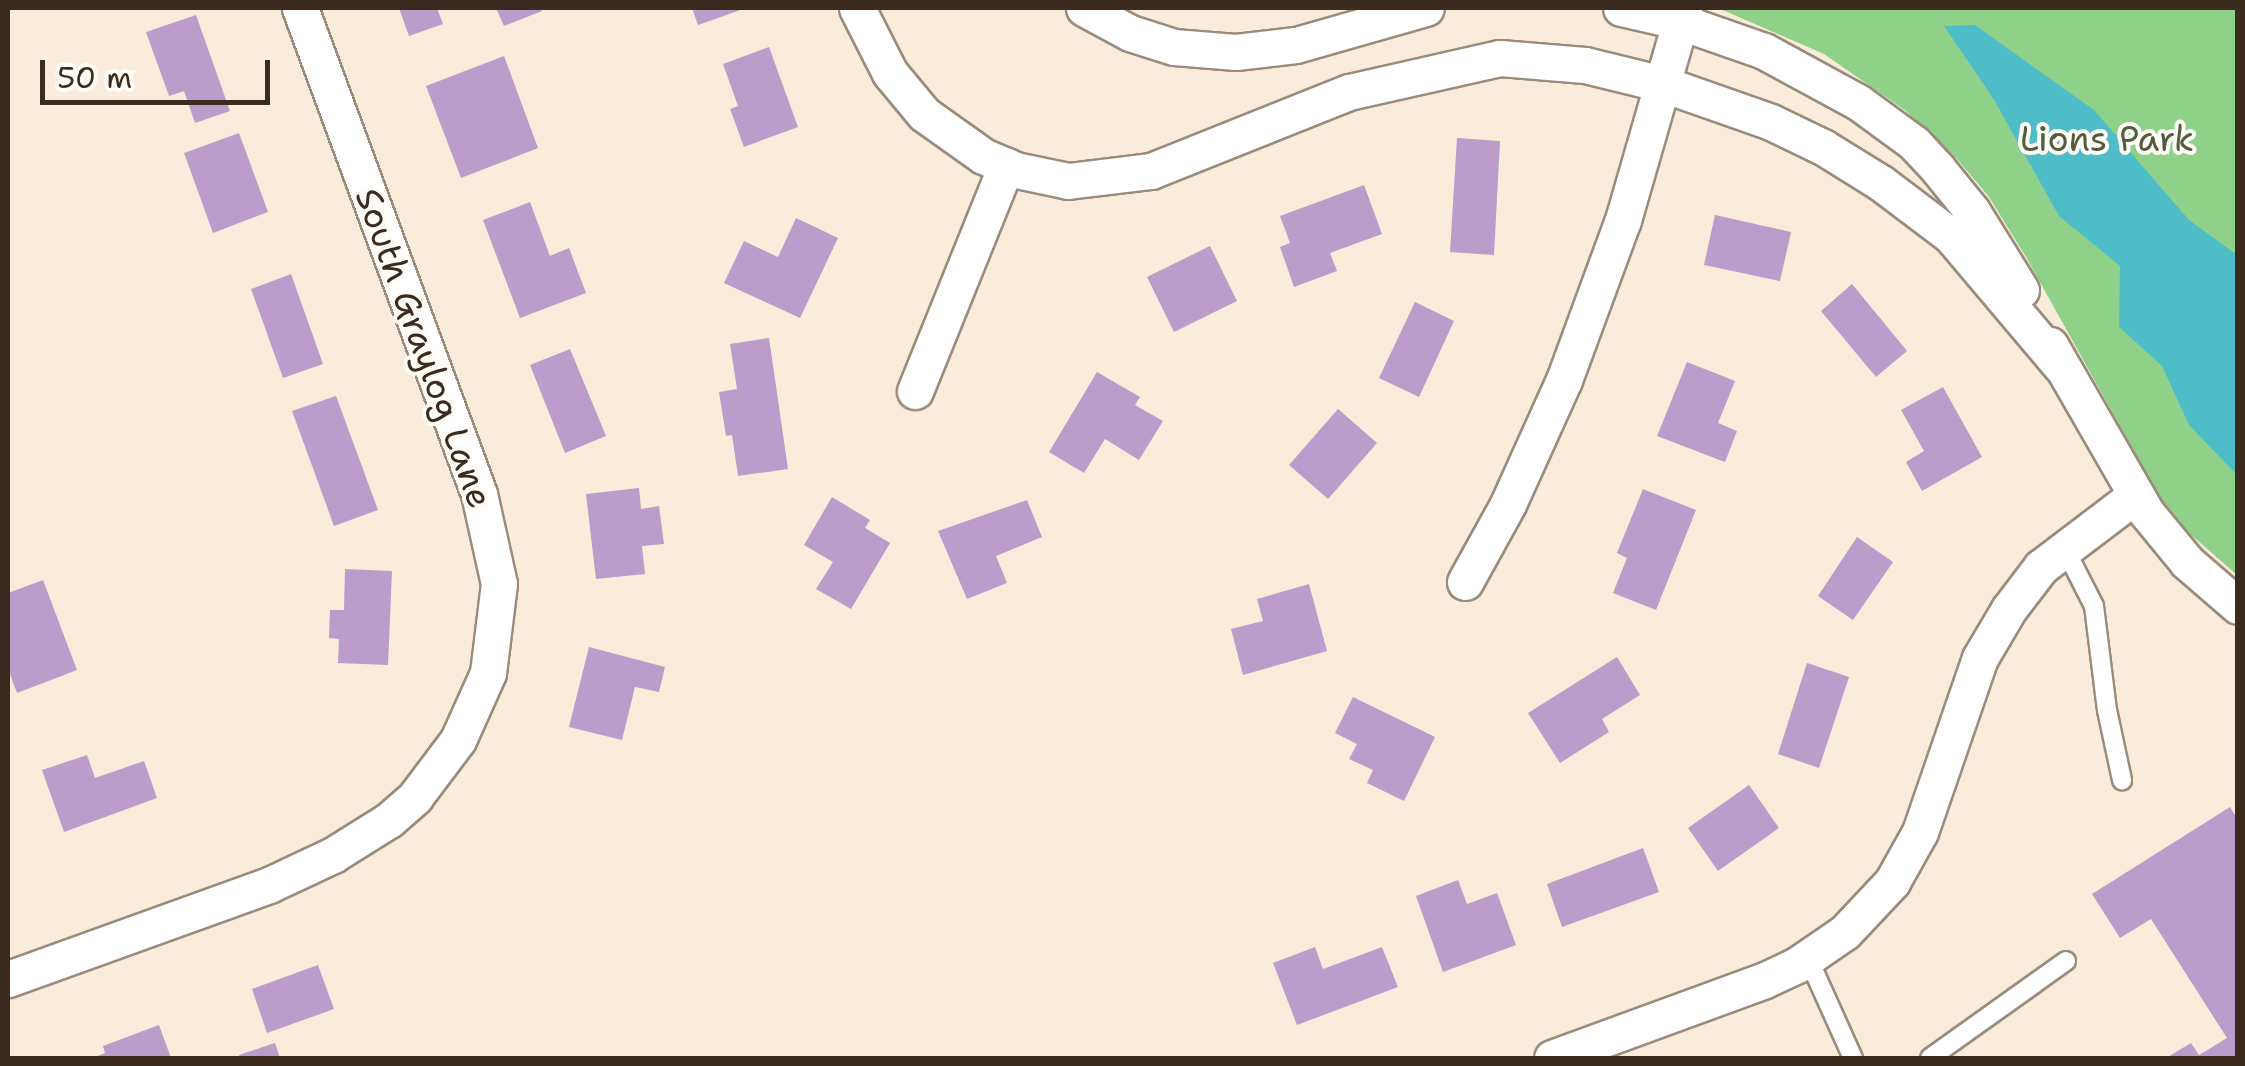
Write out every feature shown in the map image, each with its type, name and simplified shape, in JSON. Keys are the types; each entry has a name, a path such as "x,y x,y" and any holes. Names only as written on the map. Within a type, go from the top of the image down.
{"street":[{"name":"South Graylog Lane","path":"8,977 199,912 333,855 388,820 415,797 458,740 494,649 499,584 494,546 479,494 300,8"},
{"path":"857,8 890,73 924,114 955,138 1006,166 1068,181 1150,171 1349,92 1500,58 1585,65 1663,84 1771,122 1823,147 1880,183 1951,236 2061,366"},
{"path":"1084,8 1130,33 1174,47 1236,52 1296,45 1426,8"},
{"path":"1621,8 1681,14 1764,51 1820,77 1914,144 1972,211 2136,495 2187,562 2238,606"},
{"path":"1465,582 1508,504 1564,380 1623,220 1681,14"},
{"path":"916,391 1006,166"},
{"path":"1552,1058 1765,980 1808,958 1845,932 1892,882 1920,832 1980,658 2008,609 2041,567 2136,495"}],"lane":[{"path":"2064,547 2094,606 2107,710 2122,780"},
{"path":"1808,958 1838,1016 1853,1058"},
{"path":"1930,1058 2066,961"}],"green space":[{"name":"Lions Park","path":"1718,8 2237,8 2237,575 2189,533 2160,498 2026,257 1989,197 1957,159 1906,111 1824,54"}],"water":[{"path":"1975,25 2094,110 2189,220 2237,255 2237,475 2189,425 2162,366 2119,327 2120,266 2059,216 1993,98 1944,26"}],"building":[{"path":"399,8 437,8 443,24 409,36"},
{"path":"496,8 540,8 542,11 504,26"},
{"path":"692,8 746,8 698,25"},
{"path":"196,15 230,111 195,123 184,91 169,96 146,32"},
{"path":"769,47 798,127 744,147 730,109 738,106 723,64"},
{"path":"504,56 538,148 461,178 426,86"},
{"path":"239,133 268,212 213,233 184,153"},
{"path":"1457,138 1500,141 1494,255 1450,252"},
{"path":"1364,185 1382,234 1330,253 1337,271 1294,287 1280,247 1290,243 1280,216"},
{"path":"530,202 550,256 569,248 586,293 520,318 483,220"},
{"path":"1715,215 1791,232 1780,281 1704,265"},
{"path":"796,218 838,238 800,318 724,283 744,241 778,257"},
{"path":"1210,246 1237,301 1174,332 1147,277"},
{"path":"291,274 323,364 283,378 251,289"},
{"path":"1852,284 1907,351 1876,377 1821,311"},
{"path":"1415,302 1454,321 1419,397 1379,378"},
{"path":"769,338 788,469 738,476 732,435 726,436 719,392 737,389 730,344"},
{"path":"570,349 606,436 565,453 530,365"},
{"path":"1687,362 1735,381 1718,423 1737,431 1725,462 1657,436"},
{"path":"1097,372 1140,397 1135,405 1163,421 1139,460 1105,439 1084,473 1049,452"},
{"path":"1943,387 1982,457 1922,491 1906,462 1924,451 1901,410"},
{"path":"336,396 378,510 334,526 292,411"},
{"path":"1338,409 1377,443 1328,499 1289,465"},
{"path":"639,488 641,509 659,506 664,544 642,546 645,574 596,579 586,494"},
{"path":"1643,489 1696,510 1656,610 1613,593 1627,558 1617,553"},
{"path":"832,497 870,520 865,528 890,543 851,609 816,589 833,562 804,545"},
{"path":"1027,500 1042,537 996,556 1007,583 967,599 938,531"},
{"path":"1857,537 1893,562 1853,620 1818,596"},
{"path":"345,569 392,571 388,665 338,663 339,639 329,638 330,610 344,610"},
{"path":"43,580 77,670 17,693 8,669 8,593"},
{"path":"1309,584 1327,651 1243,675 1231,629 1263,621 1257,599"},
{"path":"589,647 665,667 659,692 635,687 622,740 569,727"},
{"path":"1617,657 1640,695 1602,719 1609,732 1560,763 1528,713"},
{"path":"1807,663 1849,677 1819,768 1778,754"},
{"path":"1353,697 1435,737 1404,801 1367,783 1373,770 1349,759 1357,744 1335,733"},
{"path":"87,755 95,778 144,761 157,798 64,832 42,770"},
{"path":"1749,785 1779,828 1718,871 1688,828"},
{"path":"2230,807 2238,820 2238,1058 2166,1058 2191,1043 2199,1055 2227,1038 2151,919 2120,938 2092,894"},
{"path":"1643,848 1659,892 1562,927 1547,884"},
{"path":"1458,880 1467,904 1497,893 1516,945 1443,972 1416,896"},
{"path":"1315,947 1323,969 1382,947 1398,987 1297,1025 1273,963"},
{"path":"318,965 334,1009 267,1033 252,989"},
{"path":"159,1025 171,1058 92,1058 105,1053 103,1046"},
{"path":"275,1043 280,1058 240,1058 239,1055"}]}
